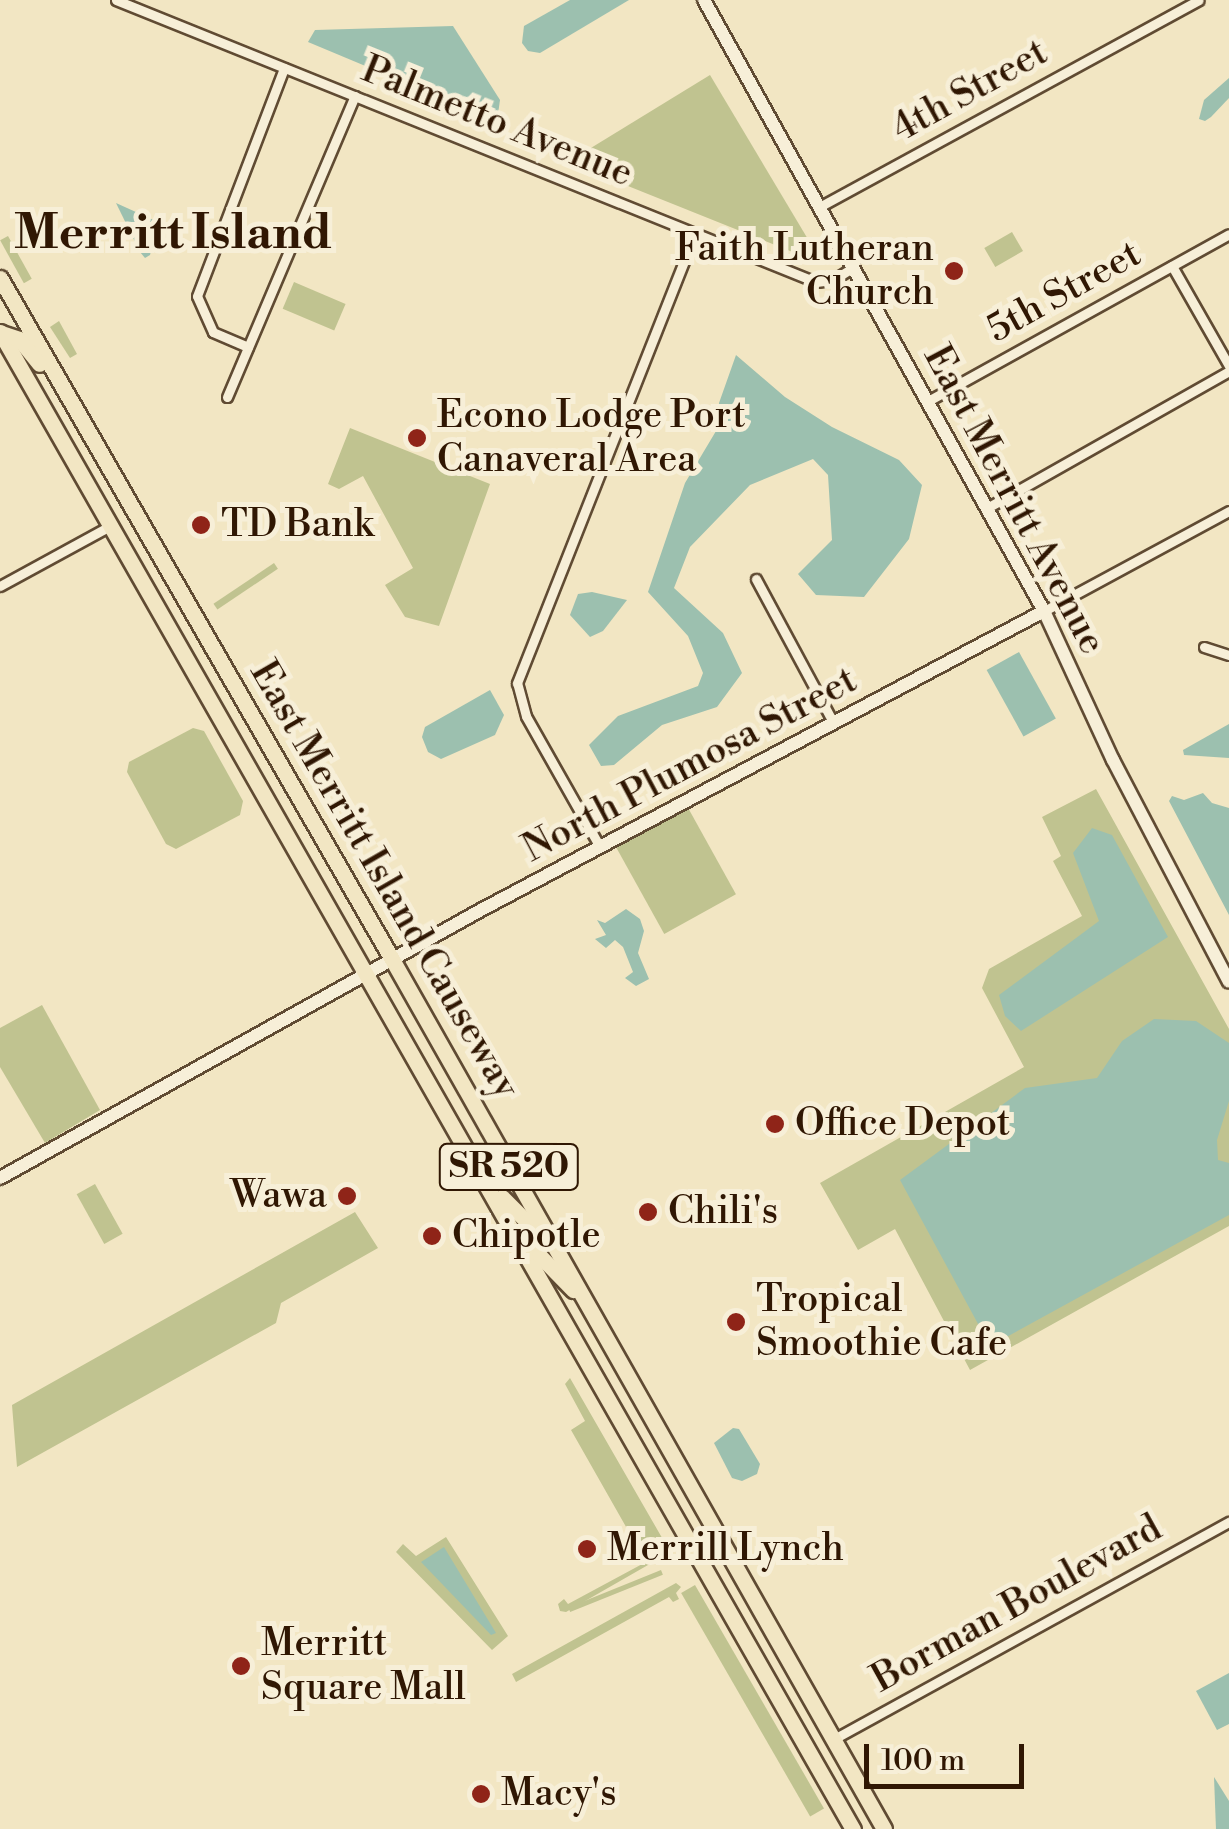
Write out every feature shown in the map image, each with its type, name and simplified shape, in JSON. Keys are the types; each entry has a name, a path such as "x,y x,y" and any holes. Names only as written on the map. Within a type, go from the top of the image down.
{"main road":[{"name":"East Merritt Island Causeway","path":"0,278 393,960 884,1829"},
{"name":"East Merritt Island Causeway","path":"0,333 853,1829"},
{"path":"0,333 19,339 58,379"},
{"path":"476,1168 514,1212 526,1221 540,1222"},
{"path":"524,1250 539,1255 584,1300"},
{"path":"776,1692 810,1734 834,1739"}],"street":[{"name":"Palmetto Avenue","path":"116,0 816,282 833,280 854,267"},
{"name":"East Merritt Avenue","path":"704,0 1044,612 1112,760 1229,982"},
{"name":"4th Street","path":"821,206 1200,0"},
{"path":"248,347 213,332 197,296 284,68"},
{"path":"227,397 355,96"},
{"path":"600,847 526,716 517,683 695,234"},
{"name":"5th Street","path":"928,402 1229,234"},
{"path":"986,508 1229,368 1172,266"},
{"path":"1044,612 1229,512"},
{"path":"0,586 112,525"},
{"path":"756,578 833,722"},
{"name":"North Plumosa Street","path":"0,1178 600,847 1044,612"},
{"path":"1204,647 1229,655"},
{"name":"Borman Boulevard","path":"834,1739 1229,1522"}],"green space":[{"path":"710,75 818,256 810,259 568,162"},
{"path":"1012,232 1023,251 995,267 984,248"},
{"path":"8,236 32,279 24,283 0,240"},
{"path":"294,282 346,304 334,331 283,309"},
{"path":"59,321 77,354 70,358 50,327"},
{"path":"350,428 490,484 439,626 405,617 385,585 413,568 363,476 339,489 328,484"},
{"path":"274,563 278,569 217,610 213,604"},
{"path":"193,728 204,731 243,801 240,815 176,849 166,844 127,772 129,762"},
{"path":"1096,789 1229,1029 1229,1226 970,1370 895,1229 858,1250 820,1183 1024,1067 982,988 989,969 1082,916 1053,861 1061,856 1042,817"},
{"path":"687,806 736,894 664,934 615,846"},
{"path":"42,1005 100,1110 45,1143 0,1067 0,1028"},
{"path":"95,1184 123,1234 104,1244 77,1194"},
{"path":"355,1212 378,1248 281,1303 276,1323 17,1467 12,1405"},
{"path":"570,1378 665,1543 655,1561 566,1612 560,1611 558,1604 564,1599 568,1604 646,1562 571,1430 585,1421 565,1384"},
{"path":"446,1537 508,1636 492,1650 396,1552 403,1544 416,1556"},
{"path":"661,1570 663,1575 570,1612 568,1607"},
{"path":"676,1583 681,1587 676,1593 679,1599 673,1602 669,1597 516,1682 512,1674"},
{"path":"695,1585 824,1808 810,1816 681,1593"}],"shaded area":[{"path":"570,0 629,0 540,53 528,51 522,43 524,26"},
{"path":"453,26 500,100 497,121 308,42 315,30"},
{"path":"1229,78 1229,98 1211,117 1199,119 1204,100"},
{"path":"116,203 158,222 150,255 145,258 140,252"},
{"path":"736,355 785,397 832,427 899,460 922,485 909,539 864,597 816,595 798,574 832,540 828,475 813,459 750,485 690,547 674,588 723,633 742,673 717,707 662,725 614,765 601,766 589,745 618,716 698,686 703,673 688,636 648,592 685,483 719,426 719,403"},
{"path":"592,592 627,600 603,631 590,637 570,615 578,594"},
{"path":"1019,652 1056,718 1023,736 987,670"},
{"path":"490,690 504,715 495,735 441,759 428,752 422,737 425,727"},
{"path":"1229,724 1229,758 1184,755 1183,750"},
{"path":"1203,793 1212,803 1229,808 1229,915 1169,801 1172,796 1184,800"},
{"path":"1092,828 1112,835 1168,937 1021,1031 1005,1016 999,995 1099,921 1073,853"},
{"path":"626,909 640,919 644,931 638,953 649,979 636,986 625,978 633,972 623,947 615,940 606,948 595,939 606,935 597,920 605,923"},
{"path":"1154,1019 1196,1021 1229,1043 1229,1101 1217,1140 1218,1160 1229,1163 1229,1215 990,1346 900,1180 1025,1088 1097,1078 1122,1041"},
{"path":"733,1428 739,1429 760,1464 757,1474 742,1481 732,1478 714,1443"},
{"path":"444,1547 496,1633 491,1635 421,1562"},
{"path":"1229,1673 1229,1724 1217,1730 1196,1691"},
{"path":"1214,1777 1229,1801 1229,1829 1216,1829"}],"place":[{"name":"Faith Lutheran Church","path":"954,271"},
{"name":"Econo Lodge Port Canaveral Area","path":"417,438"},
{"name":"TD Bank","path":"201,525"},
{"name":"Office Depot","path":"775,1124"},
{"name":"Wawa","path":"347,1196"},
{"name":"Chili's","path":"648,1212"},
{"name":"Chipotle","path":"432,1236"},
{"name":"Tropical Smoothie Cafe","path":"736,1322"},
{"name":"Merrill Lynch","path":"587,1549"},
{"name":"Merritt Square Mall","path":"241,1666"},
{"name":"Macy's","path":"481,1794"}],"district":[{"name":"Merritt Island","path":"173,235"}]}
